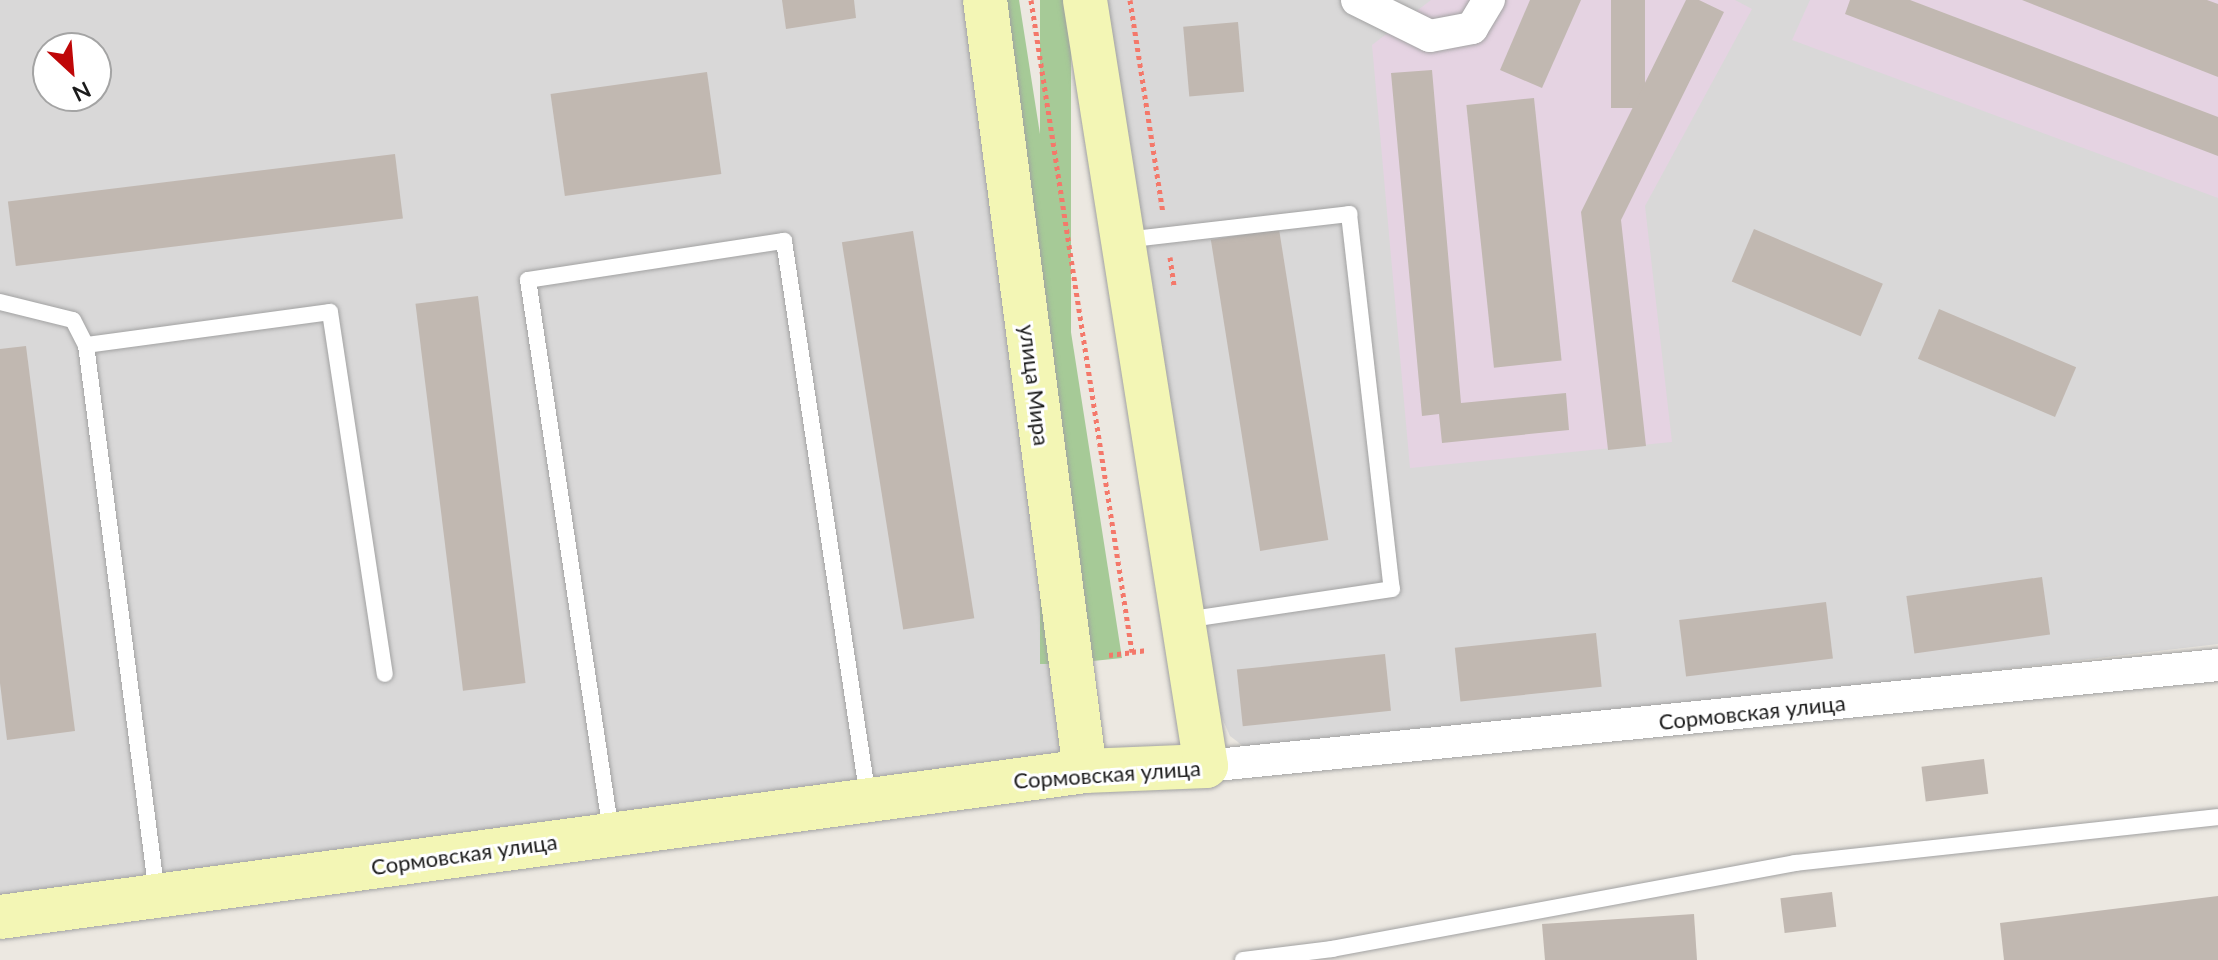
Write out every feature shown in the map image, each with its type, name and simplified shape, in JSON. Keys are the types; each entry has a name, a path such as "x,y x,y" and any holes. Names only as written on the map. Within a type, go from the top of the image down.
{"street":[{"name":"улица Мира","path":"985,0 1085,771"},
{"path":"1085,0 1123,241 1170,634 1206,766"},
{"path":"1357,0 1430,36 1472,28 1489,0"},
{"name":"Сормовская улица","path":"0,917 1085,771 1206,766 2218,665"}],"lane":[{"path":"1123,241 1349,214 1392,589 1170,634"},
{"path":"611,834 528,280 784,241 868,800"},
{"path":"0,302 73,320 86,345 158,896"},
{"path":"86,345 330,312 385,674"},
{"path":"1243,960 1332,949 1795,863 2218,817"}],"path":[{"path":"1031,0 1132,652 1170,634"}],"shaded area":[{"path":"0,0 968,0 1065,740 1060,756 0,900"},
{"path":"1106,0 2218,0 2218,644 1269,755 1247,749 1230,736 1219,711"},
{"path":"1431,0 1735,0 1752,9 1645,206 1672,442 1410,468 1372,45"},
{"path":"1810,0 2218,0 2218,198 1792,40"}],"green space":[{"path":"997,0 1019,0 1122,658 1093,661"},
{"path":"1040,0 1071,0 1071,664 1040,664"}],"building":[{"path":"782,0 854,0 856,18 786,29"},
{"path":"1530,0 1581,0 1542,88 1500,70"},
{"path":"1611,0 1645,0 1645,108 1611,108"},
{"path":"1686,0 1699,0 1724,12 1621,220 1646,446 1608,450 1581,212"},
{"path":"1850,0 1910,0 2218,117 2218,156 1845,14"},
{"path":"2022,0 2207,0 2218,4 2218,77"},
{"path":"1238,22 1244,92 1189,97 1183,27"},
{"path":"1432,70 1461,403 1566,393 1569,430 1442,443 1439,414 1422,416 1391,73"},
{"path":"707,72 721,174 565,196 551,94"},
{"path":"1534,98 1562,361 1494,368 1466,105"},
{"path":"395,154 403,219 16,266 8,202"},
{"path":"1279,229 1328,540 1260,551 1211,240"},
{"path":"1754,229 1883,284 1861,336 1732,281"},
{"path":"913,231 974,618 903,629 842,242"},
{"path":"478,296 526,683 463,691 415,304"},
{"path":"1939,309 2076,367 2055,417 1918,359"},
{"path":"26,346 75,731 7,740 0,683 0,349"},
{"path":"2042,577 2050,634 1914,654 1906,596"},
{"path":"1826,602 1833,659 1686,677 1679,620"},
{"path":"1596,633 1602,687 1460,702 1455,648"},
{"path":"1385,654 1391,711 1243,726 1237,670"},
{"path":"1984,759 1988,794 1926,801 1921,767"},
{"path":"1832,892 1836,927 1785,933 1780,898"},
{"path":"2218,896 2218,960 2004,960 2000,923"},
{"path":"1694,914 1697,960 1545,960 1542,924"}]}
